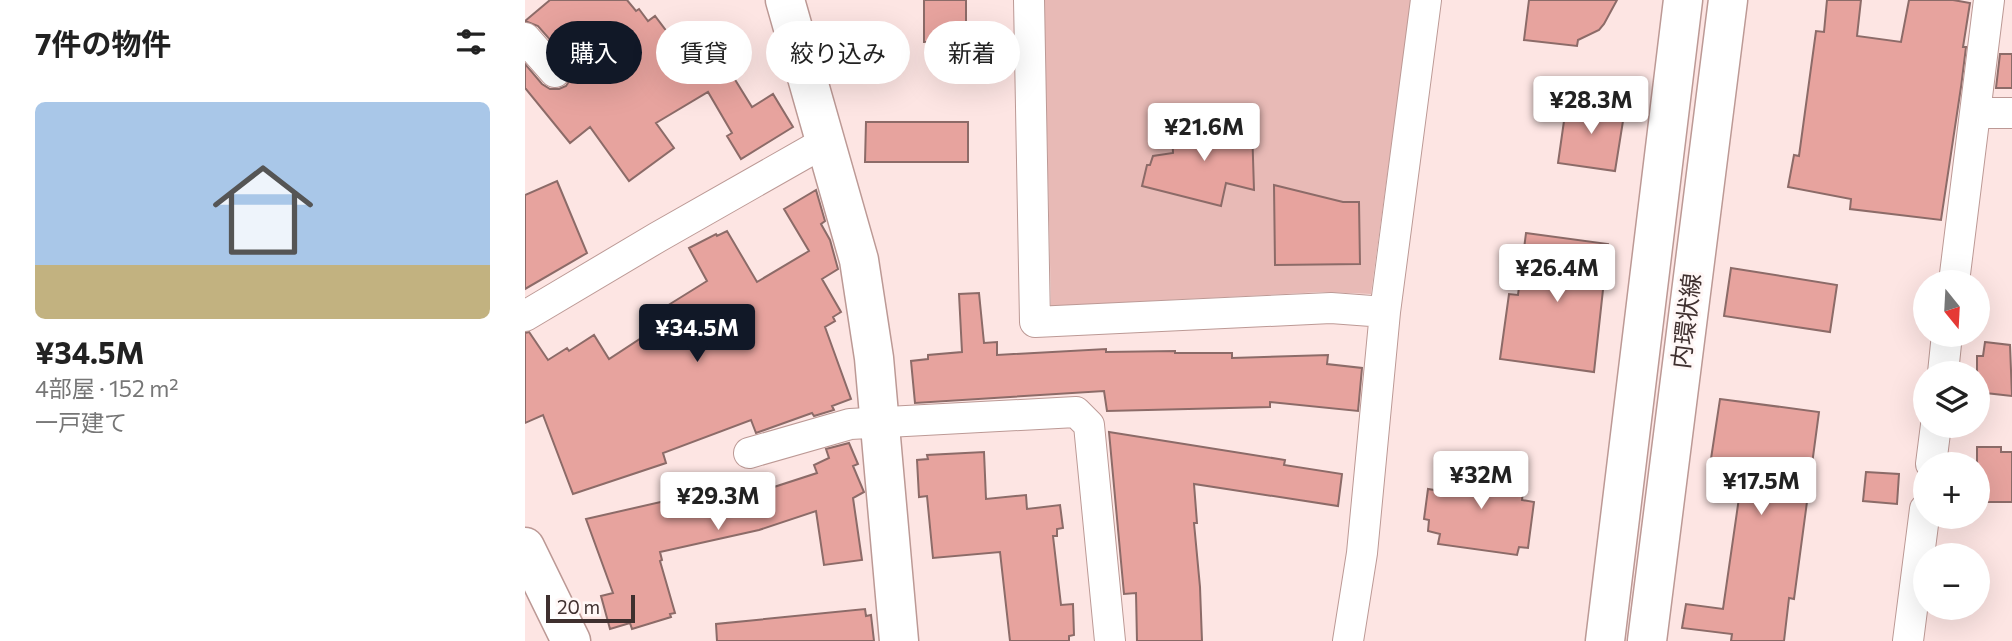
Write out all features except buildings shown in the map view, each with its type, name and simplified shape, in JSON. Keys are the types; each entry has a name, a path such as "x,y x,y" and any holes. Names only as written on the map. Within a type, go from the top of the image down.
{"street":[{"path":"785,0 859,260 874,359 899,641"},
{"path":"1028,0 1035,322 1331,308 1385,312"},
{"path":"1348,641 1362,553 1385,312 1426,0"},
{"name":"内環状線","path":"1605,641 1683,0"},
{"name":"内環状線","path":"1647,641 1728,0"},
{"path":"1956,270 1989,0"},
{"path":"525,38 546,62"},
{"path":"1976,114 2012,113"},
{"path":"525,316 657,237 825,142"},
{"path":"749,453 849,424 1076,412 1089,425 1110,641"},
{"path":"1908,641 1922,529"},
{"path":"525,547 571,641"}],"shaded area":[{"path":"1044,0 1411,0 1371,294 1323,292 1051,306"}]}
